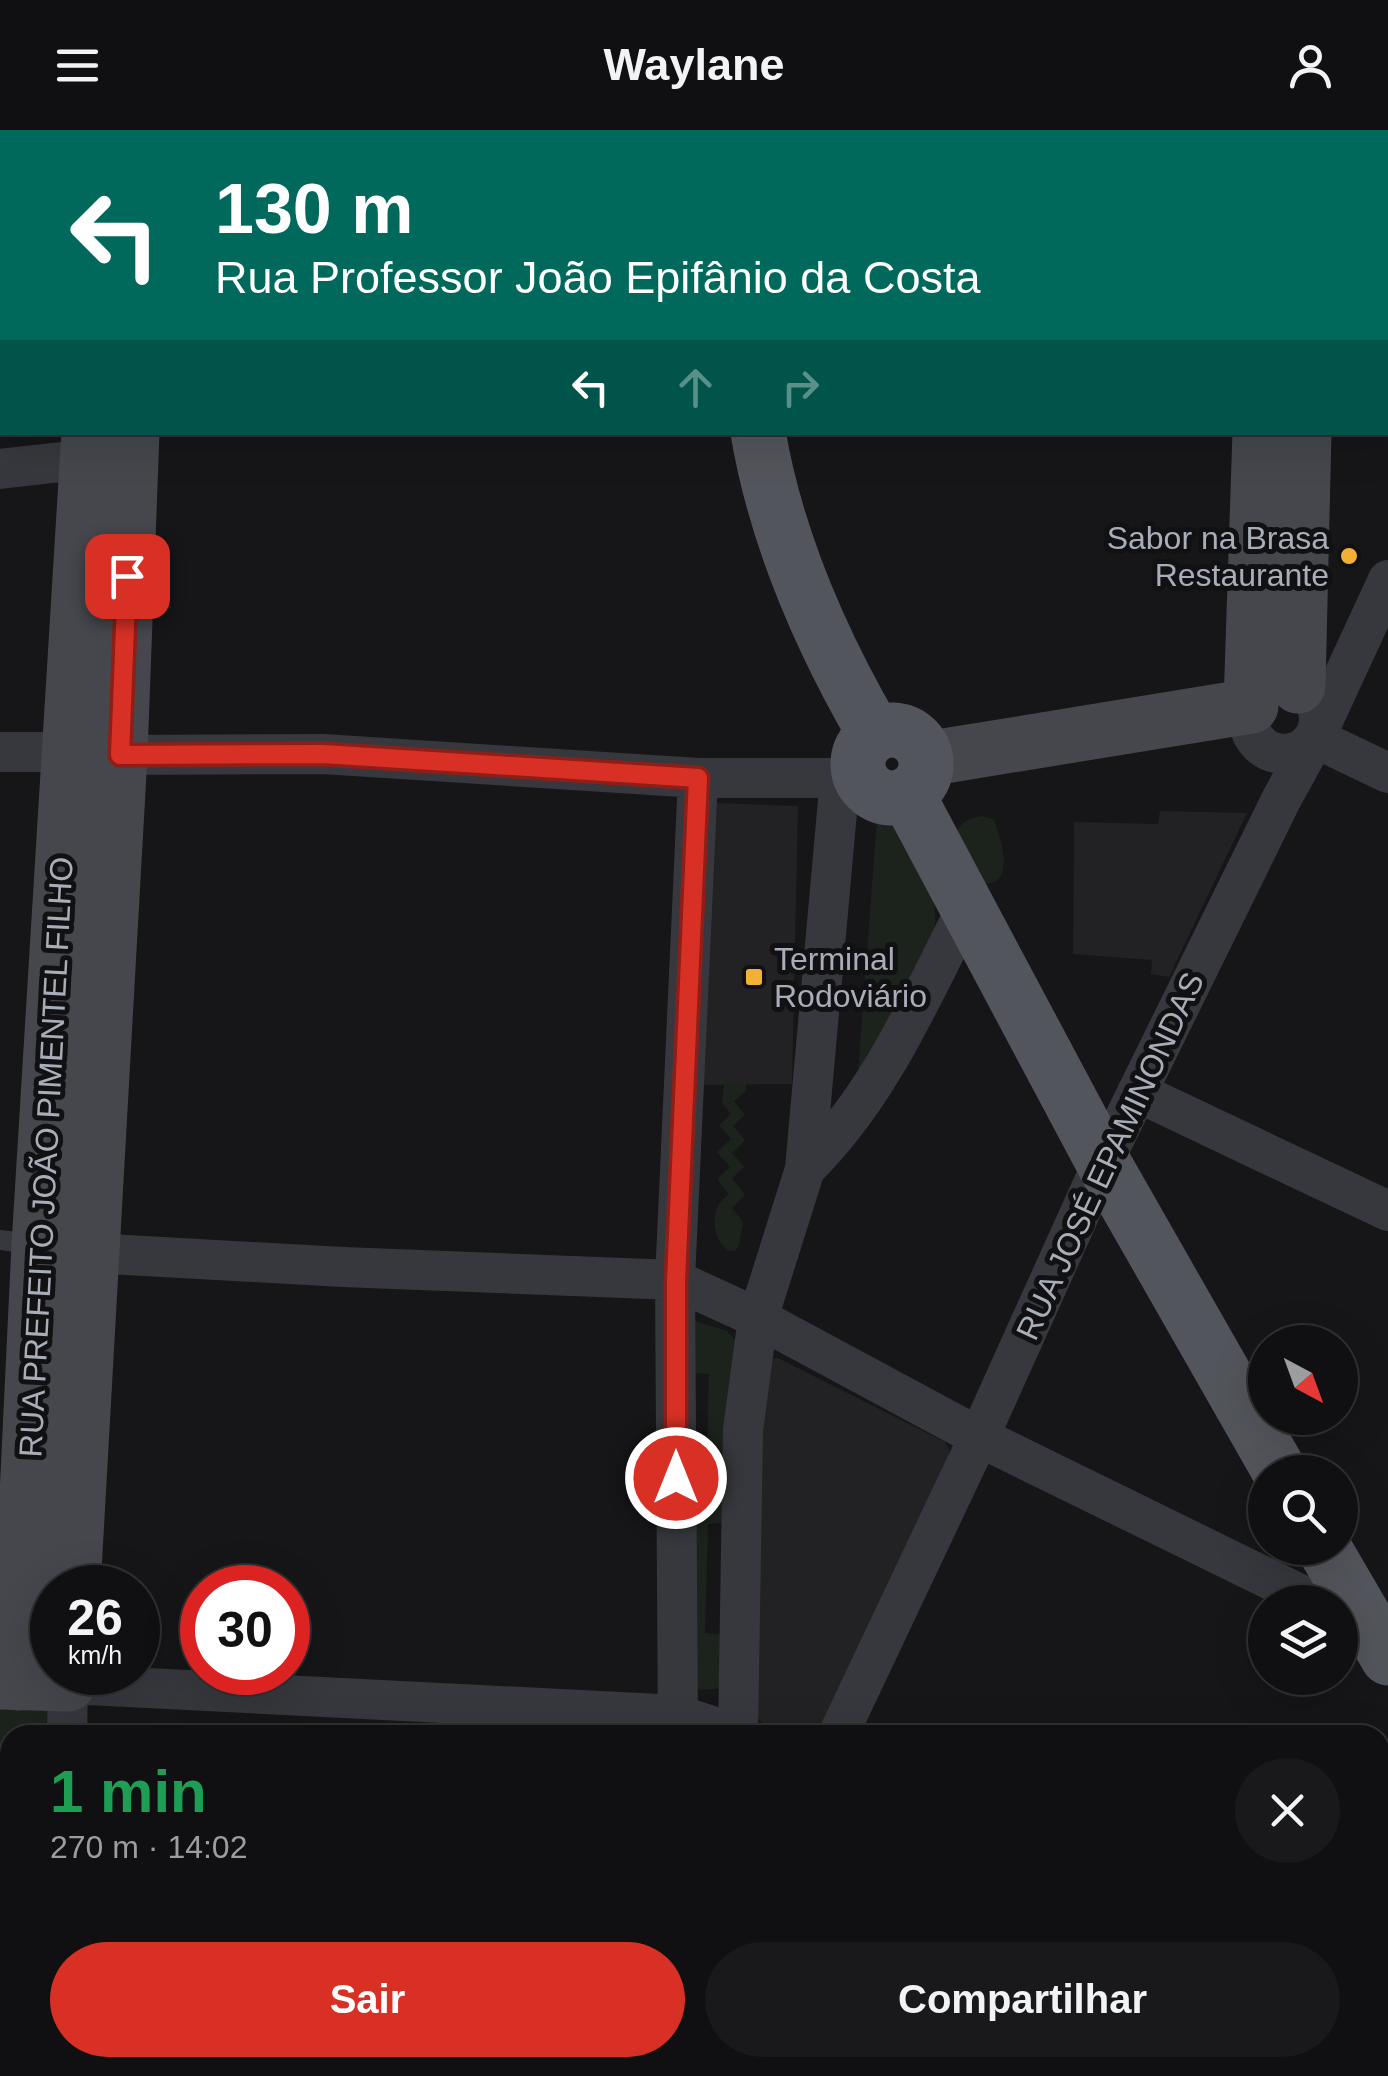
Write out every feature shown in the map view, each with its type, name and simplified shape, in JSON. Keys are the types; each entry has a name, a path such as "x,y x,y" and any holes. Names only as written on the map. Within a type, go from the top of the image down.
{"main road":[{"path":"759,435 789,556 881,768 968,905 1104,1162 1270,1455"},
{"path":"1333,1565 1372,1635"}],"street":[{"path":"0,752 323,754 698,778 881,768 1271,713 1314,698 1320,718 1314,738 1296,753 1274,753 1271,713 1260,435"},
{"path":"1281,800 1271,713 1304,435"},
{"path":"0,469 103,441 95,754"},
{"name":"RUA JOSÉ EPAMINONDAS","path":"843,1725 1137,1092 1314,738 1388,580"},
{"path":"1314,738 1388,773"},
{"name":"RUA PREFEITO JOÃO PIMENTEL FILHO","path":"37,1565 19,1243 95,754"},
{"name":"RUA PREFEITO JOÃO PIMENTEL FILHO","path":"74,1565 91,1253 95,754"},
{"path":"739,1725 743,1430 758,1318 805,1168 881,768"},
{"path":"119,1695 678,1725 676,1280 698,778"},
{"path":"805,1168 843,1128 894,1052 968,905"},
{"path":"1137,1092 1388,1211"},
{"path":"19,1243 91,1253 676,1280 758,1318 979,1436 1281,1585"}],"shaded area":[{"path":"716,803 798,806 792,1084 701,1085"},
{"path":"884,807 933,895 935,944 857,1087 877,818"},
{"path":"1160,811 1247,813 1169,977 1151,974 1152,960 1073,954 1074,822 1158,824"},
{"path":"982,816 993,819 1004,860 999,878 982,883 956,833 963,823"},
{"path":"724,1084 746,1084 746,1091 734,1101 745,1115 733,1126 745,1140 732,1153 744,1167 732,1178 745,1195 732,1208 743,1222 739,1245 729,1251 720,1242 715,1224 718,1206 729,1194 717,1179 730,1167 717,1152 731,1139 719,1125 731,1114 722,1103"},
{"path":"692,1320 727,1331 738,1343 726,1522 708,1524 705,1633 722,1634 721,1687 687,1690 690,1506 706,1504 709,1374 690,1373"},
{"path":"778,1358 945,1442 949,1449 947,1467 823,1725 764,1725 754,1714 756,1386 770,1359"},
{"path":"0,1704 52,1708 57,1725 0,1725"}],"place":[{"name":"Sabor na Brasa Restaurante","path":"1349,556"},
{"name":"Terminal Rodoviário","path":"754,977"}],"route":[{"path":"127,576 120,755 323,754 698,778 676,1280 676,1478"}]}
